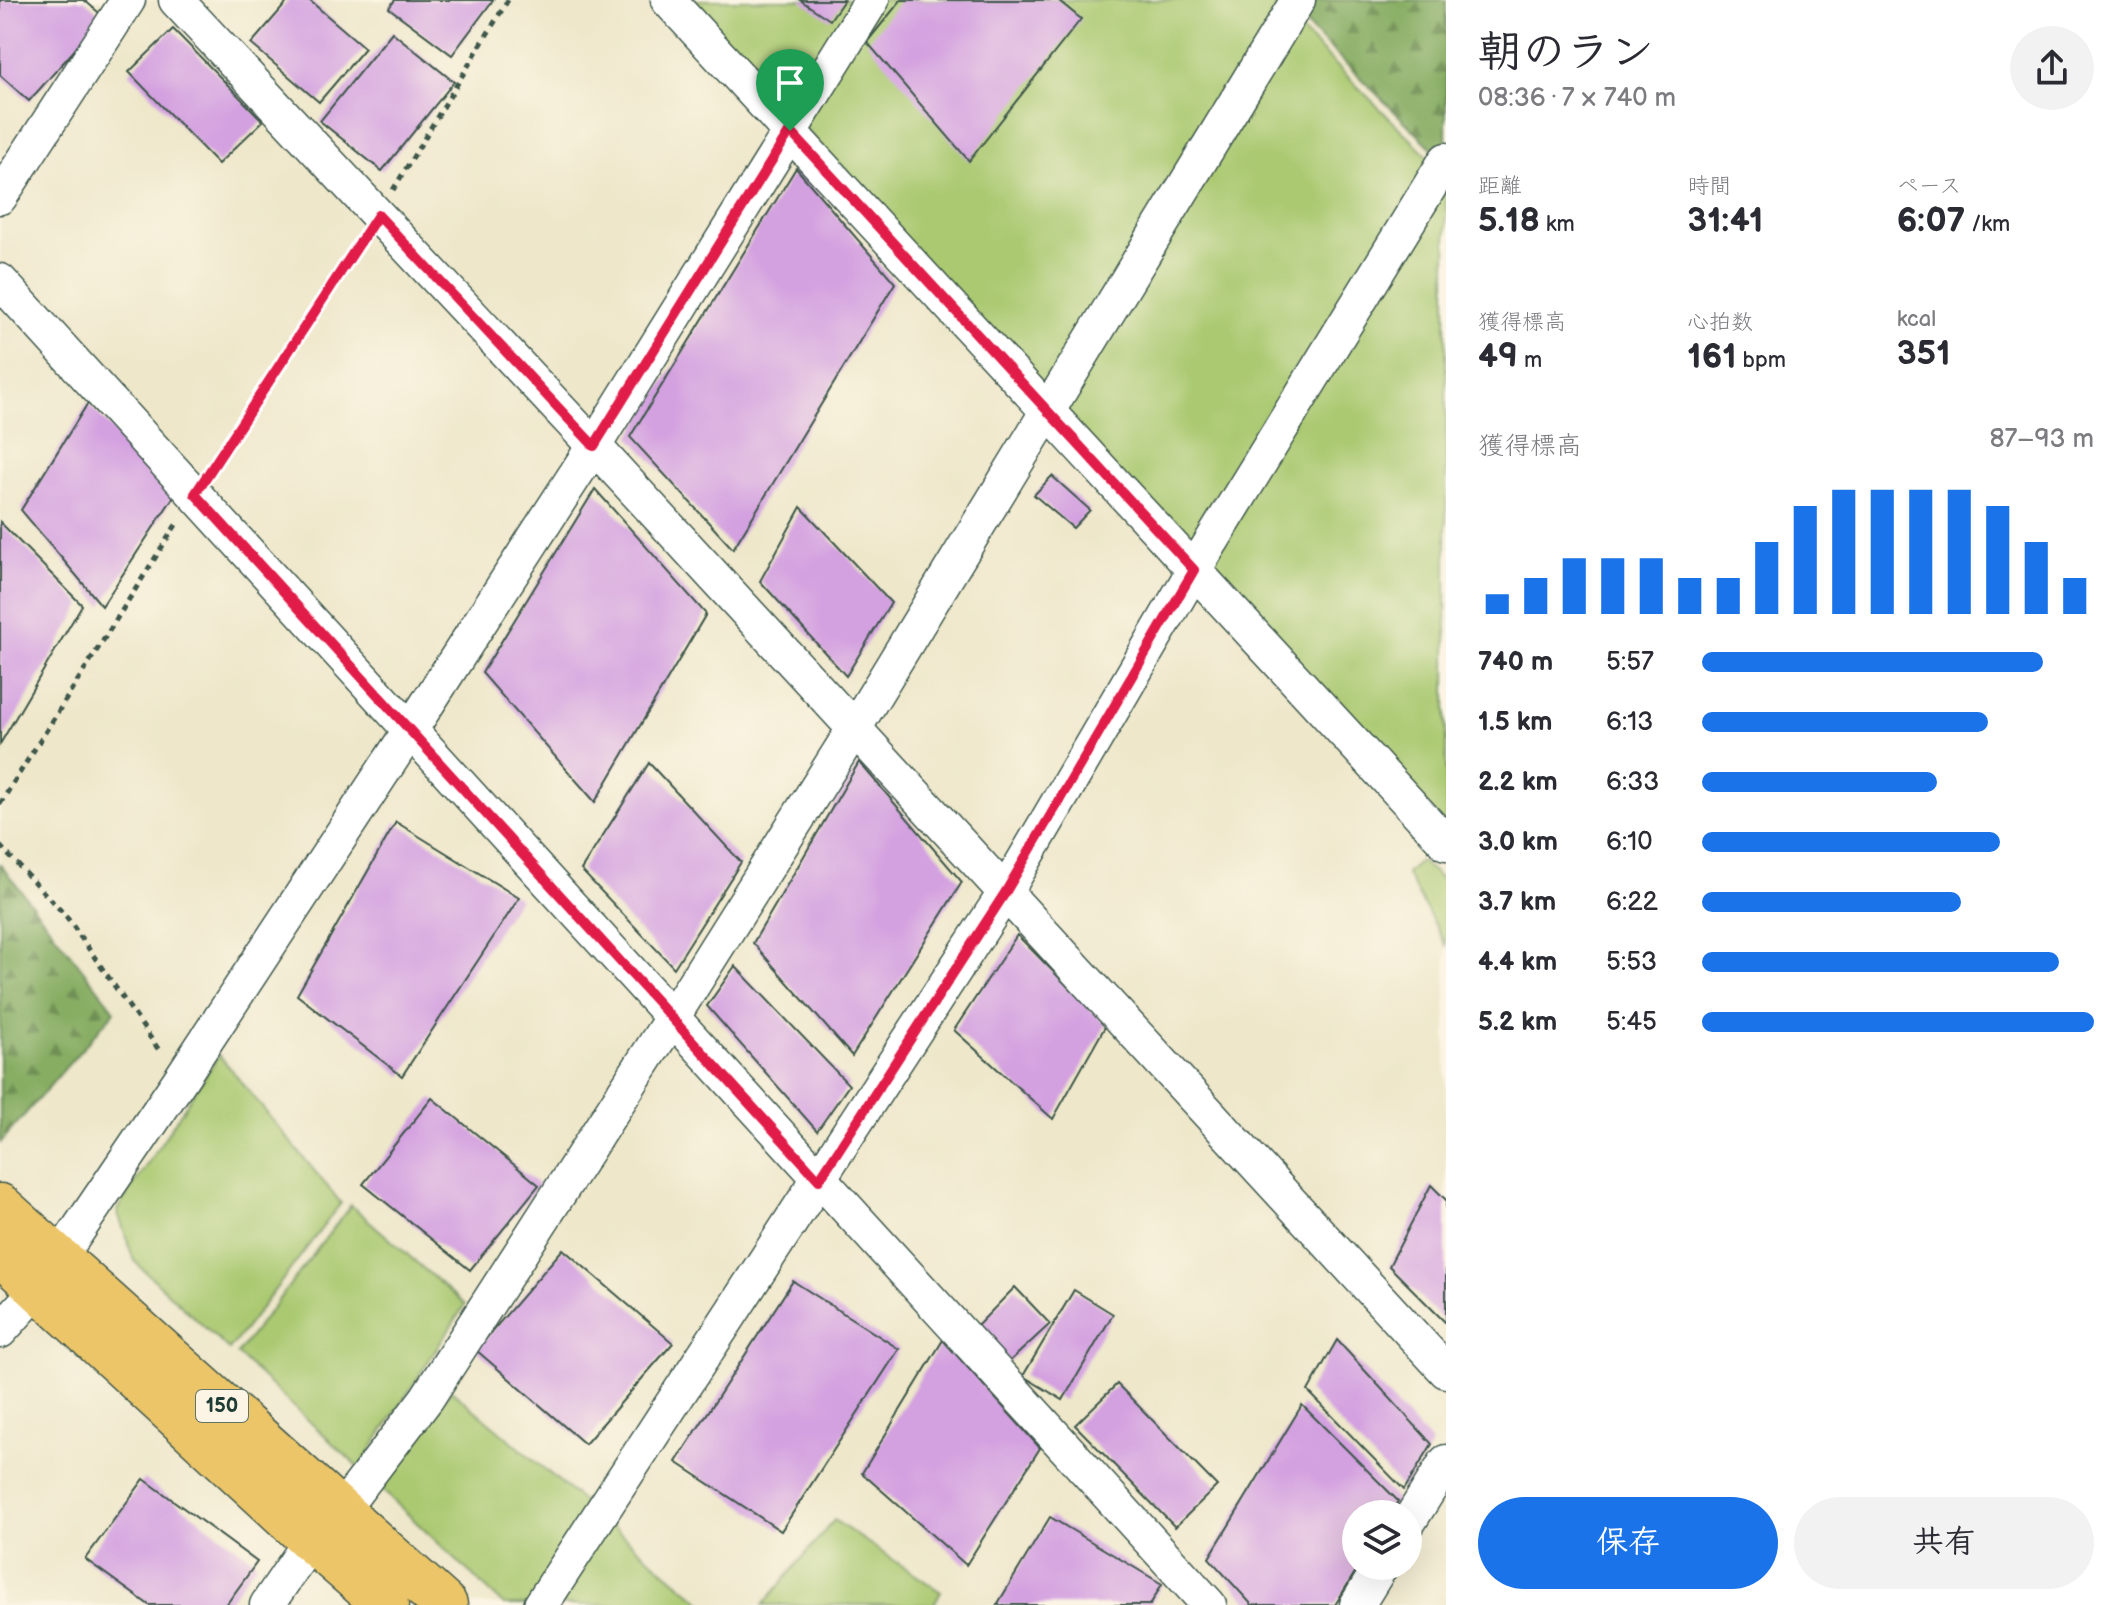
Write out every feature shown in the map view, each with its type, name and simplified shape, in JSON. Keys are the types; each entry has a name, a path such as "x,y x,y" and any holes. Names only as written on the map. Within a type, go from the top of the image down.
{"highway":[{"name":"150","path":"0,1206 49,1274 326,1526 445,1605"},
{"name":"150","path":"0,1253 49,1274"},
{"name":"150","path":"326,1526 386,1605"}],"street":[{"path":"0,197 128,0"},
{"path":"176,0 594,446 1446,1371"},
{"path":"668,0 1446,843"},
{"path":"0,1331 49,1274 411,729 594,446 872,0"},
{"path":"267,1605 427,1398 672,1018 854,729 1298,0"},
{"path":"541,1605 1005,893 1194,570 1446,160"},
{"path":"0,281 1209,1605"},
{"path":"1422,1501 1446,1462"},
{"path":"1357,1605 1372,1580"}],"path":[{"path":"0,804 195,494 378,215 508,0"},
{"path":"0,846 66,916 180,1080"}],"green space":[{"path":"690,0 1270,0 1446,174 1446,843"},
{"path":"1281,0 1446,0 1446,162"},
{"path":"1420,861 1446,883 1446,945 1406,873"},
{"path":"0,864 115,1011 0,1143"},
{"path":"219,1055 341,1203 229,1350 134,1261 117,1210"},
{"path":"351,1205 465,1305 359,1468 237,1354"},
{"path":"451,1390 705,1605 504,1605 380,1488"},
{"path":"834,1520 941,1592 933,1605 763,1605"}],"building":[{"path":"0,0 84,0 104,17 29,101 0,75"},
{"path":"289,0 309,0 365,48 319,102 251,44"},
{"path":"395,0 493,0 452,55 389,8"},
{"path":"800,0 844,0 830,20"},
{"path":"901,0 1058,0 1081,19 969,161 867,42"},
{"path":"173,29 263,121 218,164 129,72"},
{"path":"392,32 454,82 382,171 320,121"},
{"path":"796,168 895,283 733,549 630,437"},
{"path":"88,403 174,496 102,606 21,510"},
{"path":"1052,476 1090,510 1073,528 1034,495"},
{"path":"595,489 706,614 595,802 482,673"},
{"path":"801,507 891,603 846,676 760,581"},
{"path":"0,522 82,605 0,744"},
{"path":"859,762 962,882 852,1056 753,943"},
{"path":"649,763 741,862 674,968 581,870"},
{"path":"396,822 519,898 402,1076 297,995"},
{"path":"1017,935 1106,1025 1053,1119 954,1030"},
{"path":"735,966 849,1085 817,1131 707,1006"},
{"path":"432,1098 539,1185 470,1270 363,1184"},
{"path":"1431,1185 1446,1200 1446,1323 1389,1266"},
{"path":"563,1249 673,1343 585,1444 476,1350"},
{"path":"793,1281 899,1349 781,1531 676,1462"},
{"path":"1015,1287 1050,1324 1009,1362 976,1327"},
{"path":"1074,1290 1113,1314 1063,1400 1023,1376"},
{"path":"943,1340 1040,1448 966,1565 862,1473"},
{"path":"1337,1340 1432,1444 1404,1490 1308,1391"},
{"path":"1117,1384 1217,1486 1175,1527 1075,1425"},
{"path":"1302,1405 1397,1500 1342,1500 1342,1580 1350,1580 1335,1605 1252,1605 1209,1558"},
{"path":"144,1479 257,1562 226,1605 149,1605 85,1559"},
{"path":"1050,1517 1162,1584 1150,1605 997,1605"}],"route":[{"path":"790,131 1194,570 1005,893 819,1180 195,494 378,215 594,446 790,131"}]}
